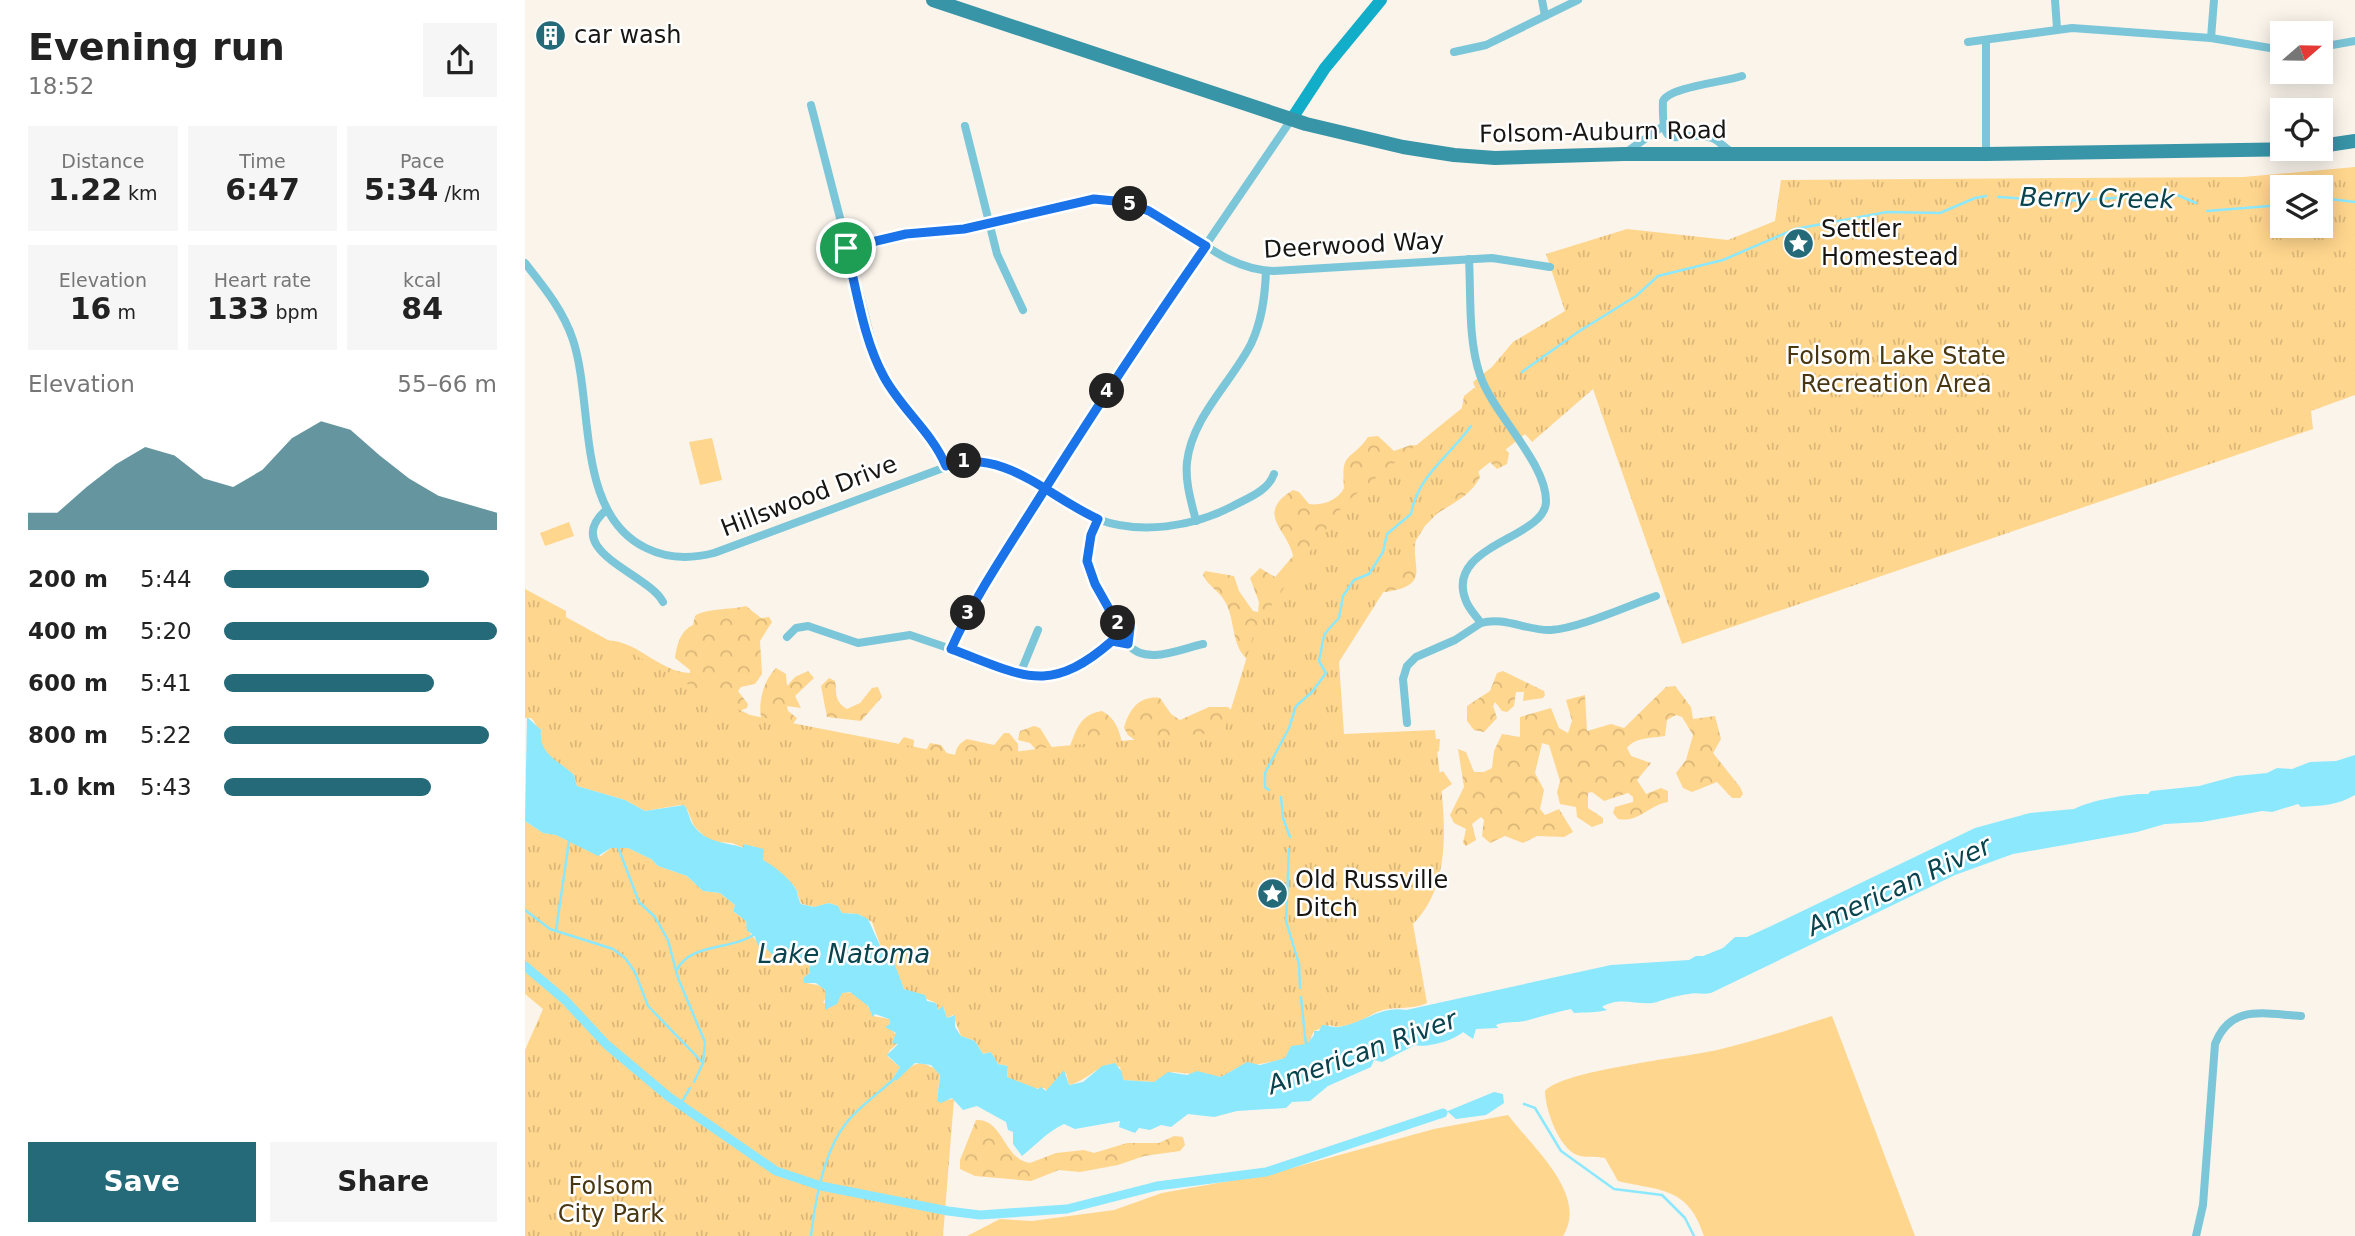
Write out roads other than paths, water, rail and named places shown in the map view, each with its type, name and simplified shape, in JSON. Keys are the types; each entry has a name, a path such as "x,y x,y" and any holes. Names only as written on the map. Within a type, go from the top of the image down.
{"main road":[{"name":"Folsom-Auburn Road","path":"933,0 1291,120 1360,138 1454,155 1495,158 1624,154 1986,154 2270,149"},
{"path":"1291,120 1325,68 1381,0"},
{"path":"2333,145 2355,142"}],"street":[{"path":"1542,0 1545,16"},
{"path":"1454,52 1478,48 1578,0"},
{"path":"2055,0 2057,28"},
{"path":"2211,38 2214,0"},
{"path":"1968,42 2057,28 2211,38 2270,48"},
{"path":"1986,41 1986,154"},
{"path":"2333,45 2355,41"},
{"path":"1732,153 1712,138 1670,136 1662,127 1663,101 1667,93 1742,76"},
{"path":"811,105 877,362 893,391 933,439 946,466"},
{"path":"951,649 981,590 1111,384 1291,120"},
{"path":"965,126 1004,274 1023,310"},
{"path":"1624,154 1662,127"},
{"name":"Deerwood Way","path":"846,248 896,236 945,232 1081,200 1106,200 1149,211 1238,265 1266,271 1469,259 1513,259 1550,267"},
{"path":"1469,259 1475,352 1481,377 1535,468 1546,502 1537,517 1476,558 1466,573 1465,600 1481,623"},
{"name":"Hillswood Drive","path":"525,263 558,306 573,339 598,487 606,510 621,530 641,546 664,555 702,556 946,466 970,461 995,463 1046,488 1098,519 1151,527 1196,521 1263,490 1274,474"},
{"path":"1196,521 1187,476 1189,449 1199,424 1244,357 1257,331 1265,296 1266,271"},
{"path":"606,510 597,519 592,531 597,547 616,566 657,590 663,602"},
{"path":"1098,519 1091,535 1087,561 1095,584 1117,623 1130,628 1128,644"},
{"path":"1407,723 1403,679 1407,666 1416,657 1455,640 1481,623 1497,621 1536,631 1554,630 1656,596"},
{"path":"1112,641 1113,627 1117,623"},
{"path":"787,637 796,628 808,626 851,642 865,643 910,635 1020,674 1047,677 1073,671 1112,641 1128,644 1136,652 1148,656 1203,644"},
{"path":"1020,674 1038,630"},
{"path":"2196,1236 2203,1205 2215,1044 2219,1034 2232,1019 2243,1015 2301,1016"}],"water":[{"name":"Lake Natoma","path":"527,717 541,730 546,752 574,775 577,786 625,800 645,811 684,805 693,825 704,836 744,848 743,844 764,849 763,860 793,885 801,904 814,907 829,903 838,906 842,913 858,914 868,919 882,950 890,952 904,989 925,995 927,1001 936,1003 938,1010 943,1006 947,1018 955,1015 955,1027 961,1036 975,1041 983,1054 991,1052 998,1064 1008,1066 1007,1077 1046,1091 1064,1070 1069,1085 1083,1082 1102,1066 1115,1063 1122,1072 1123,1080 1154,1082 1168,1072 1187,1075 1197,1071 1221,1077 1247,1062 1260,1065 1285,1058 1291,1046 1307,1044 1314,1031 1319,1031 1322,1025 1347,1025 1388,1010 1406,1010 1611,965 1689,960 1723,948 1735,937 1747,937 1769,927 1975,828 2030,813 2074,809 2111,798 2199,786 2236,776 2267,773 2277,768 2292,769 2310,762 2336,761 2355,755 2355,795 2329,804 2301,807 2298,804 2272,812 2262,811 2202,822 2165,824 2137,832 2013,854 1955,875 1711,993 1694,993 1651,1003 1616,1002 1602,1007 1607,1010 1599,1012 1574,1013 1571,1009 1525,1021 1499,1024 1496,1025 1498,1028 1476,1029 1473,1039 1463,1032 1440,1043 1415,1045 1382,1062 1374,1060 1371,1067 1328,1086 1310,1101 1292,1102 1286,1108 1237,1111 1214,1117 1188,1114 1171,1127 1161,1125 1150,1130 1139,1128 1135,1133 1119,1127 1120,1121 1075,1129 1064,1124 1047,1134 1022,1156 1013,1144 1013,1132 1008,1130 1006,1122 977,1106 963,1110 952,1098 941,1103 937,1101 940,1075 931,1065 915,1063 896,1081 894,1077 900,1067 887,1055 898,1044 892,1043 896,1033 885,1027 890,1024 889,1019 875,1014 873,1017 868,1006 850,992 842,993 837,1004 825,1010 825,990 816,983 804,983 804,977 810,973 810,965 796,959 791,949 782,949 774,957 766,948 758,945 754,935 747,931 746,921 733,911 735,905 720,893 703,891 687,876 658,866 651,859 628,848 611,848 598,856 556,835 543,833 525,821"},
{"path":"1494,1092 1503,1094 1504,1103 1486,1115 1456,1119 1448,1112 1443,1113"}],"waterway":[{"name":"Berry Creek","path":"1998,197 2065,201 2175,194 2196,203"},
{"name":"Berry Creek","path":"1522,372 1578,332 1636,296 1658,276 1723,260 1795,229 1887,212 1940,213 1986,196"},
{"path":"2333,199 2355,202"},
{"path":"2207,211 2270,206"},
{"path":"1269,790 1265,787 1265,773 1289,728 1296,706 1312,692 1326,673 1319,661 1323,640 1339,618 1343,596 1354,580 1369,574 1383,552 1387,534 1411,514 1427,477 1471,426"},
{"path":"1281,797 1283,818 1290,837"},
{"path":"556,931 569,841"},
{"path":"618,847 639,902 655,917 668,940 678,978 705,1042 703,1063"},
{"path":"1289,849 1286,921 1299,964 1300,988"},
{"path":"525,910 550,929 613,949 625,958 635,972 648,1006 703,1063 694,1082"},
{"path":"676,971 691,955 755,934"},
{"path":"525,966 565,1000 607,1045 669,1097 776,1171 821,1186 948,1211 980,1215 1067,1209 1157,1186 1266,1172 1443,1113"},
{"name":"American River","path":"1301,997 1306,1046"},
{"path":"811,1236 822,1176 832,1147 847,1122 895,1078"},
{"path":"680,1105 690,1088"},
{"path":"1524,1104 1535,1108 1561,1151 1614,1189 1662,1195 1685,1218 1694,1236"}],"place":[{"name":"car wash","path":"551,35"},
{"name":"Settler Homestead","path":"1798,243"},
{"name":"Old Russville Ditch","path":"1272,894"}],"park label":[{"name":"Folsom Lake State Recreation Area","path":"1896,370"},
{"name":"Folsom City Park","path":"611,1200"}]}
